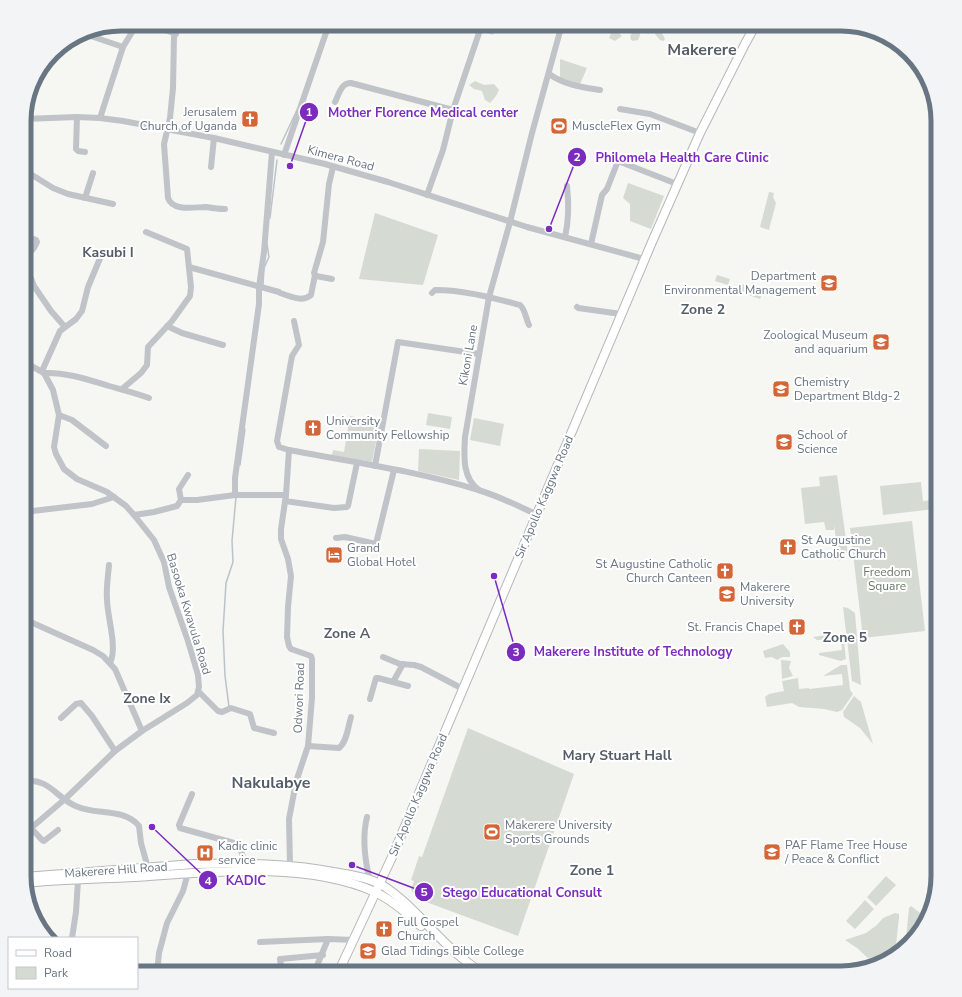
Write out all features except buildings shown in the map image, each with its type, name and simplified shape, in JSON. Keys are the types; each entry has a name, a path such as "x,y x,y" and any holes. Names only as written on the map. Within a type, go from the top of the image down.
{"main road":[{"name":"Sir Apollo Kaggwa Road","path":"341,966 380,884 538,515 644,259 700,133 752,31"},
{"name":"Makerere Hill Road","path":"31,876 194,864 290,865 335,872 380,884 402,900 457,954 473,966"},
{"name":"Makerere Hill Road","path":"32,884 188,872 243,871 299,874 333,879 353,884 376,893 393,903 465,966"}],"street":[{"path":"100,118 123,47 133,31"},
{"path":"168,31 176,34"},
{"path":"177,31 174,42 173,88 170,118 164,144 164,158 169,201 175,206 188,208 205,207 225,209"},
{"path":"284,155 327,31"},
{"path":"427,195 443,150 454,110 480,31"},
{"name":"Kikoni Lane","path":"479,490 472,484 466,470 464,457 465,437 489,297 560,31"},
{"path":"91,36 123,47"},
{"path":"549,74 561,82 600,90"},
{"path":"335,102 344,85 351,83 454,110"},
{"path":"620,109 650,114 700,133"},
{"path":"76,117 76,149 78,151 86,152"},
{"name":"Kimera Road","path":"31,119 76,117 100,118 214,138 334,167 510,222 644,259"},
{"path":"211,168 214,138"},
{"path":"235,495 235,478 259,304 259,287 264,252 272,152"},
{"path":"591,244 602,194 607,189 618,161 677,184"},
{"path":"189,267 279,292 295,298 303,299 311,295 315,275 314,272 324,235 329,184 334,167"},
{"path":"85,198 93,173"},
{"path":"31,174 53,188 68,194 113,204"},
{"path":"565,237 570,204 567,186"},
{"path":"122,389 141,373 147,365 148,347 167,326 190,296 191,287 188,251 185,247 146,232"},
{"path":"31,238 37,242 31,252"},
{"path":"43,372 60,331 82,311 88,286 100,256"},
{"path":"315,275 332,279"},
{"path":"31,278 34,286 51,311 65,327"},
{"path":"432,293 438,290 489,297 522,306 530,325"},
{"path":"577,307 622,314"},
{"path":"294,321 299,344 292,356 277,443 282,448 357,462 479,490 538,515"},
{"path":"167,326 182,333 223,346"},
{"path":"375,466 398,342 479,354"},
{"path":"31,366 43,372 52,372 90,380 149,398"},
{"name":"Basooka Kwavula Road","path":"43,372 53,390 59,415 54,447 59,461 64,469 72,476 97,487 114,497 134,515 154,540 164,562 168,587 182,623 198,675 198,693"},
{"path":"59,415 72,420 106,446"},
{"name":"Odwori Road","path":"289,450 281,539 292,576 288,607 287,637 289,646 294,651 310,656 312,659 312,698 308,746 296,782 289,819 290,865"},
{"path":"181,500 197,500 235,495 285,498 334,508 347,507 357,462"},
{"path":"336,538 345,537 376,544 394,470"},
{"path":"134,515 177,506 181,500 179,489 188,475"},
{"path":"31,511 92,504 114,497"},
{"path":"109,565 106,600 112,631 113,658 110,663"},
{"path":"31,622 103,656 114,669 142,731"},
{"path":"383,658 403,664 414,664 463,689"},
{"path":"393,682 403,664"},
{"path":"370,699 376,678 408,686"},
{"path":"58,830 44,841 31,828 65,799 115,751 142,731 173,712 198,693 218,711 222,712 231,708 250,714 254,728 274,733"},
{"path":"61,718 76,704 81,703 92,716 115,751"},
{"path":"308,746 340,748 345,739 351,717"},
{"path":"31,780 43,783 79,808 122,815 137,824 139,826 141,843 148,868"},
{"path":"192,794 179,825 180,828 238,845 242,851 243,864"},
{"path":"367,817 365,824 366,865 370,881"},
{"path":"158,966 159,952 167,923 183,891 188,872"},
{"path":"72,937 76,912 78,880"},
{"path":"318,966 328,940"},
{"path":"260,942 354,940"},
{"path":"281,966 280,959 323,955"}],"green space":[{"path":"484,31 495,31 493,35"},
{"path":"633,31 639,31 640,33 638,40 631,40 630,36"},
{"path":"644,31 649,31 649,34"},
{"path":"656,31 662,31 665,39 663,41 660,40 655,34"},
{"path":"618,32 622,36 615,41 609,38 611,33"},
{"path":"560,59 587,68 580,84 560,81"},
{"path":"475,81 484,85 494,84 499,90 490,103 485,100 482,91 474,89 469,85"},
{"path":"628,183 664,196 651,229 630,221 630,204 623,198"},
{"path":"769,192 774,193 773,197 776,203 769,230 760,227"},
{"path":"375,213 438,235 423,285 359,279"},
{"path":"717,275 730,279 728,285 715,281"},
{"path":"739,283 763,291 760,299 737,291"},
{"path":"428,413 452,417 450,429 426,425"},
{"path":"350,416 380,422 372,462 332,455 333,450 344,452"},
{"path":"474,418 504,424 500,446 470,440"},
{"path":"419,449 460,451 459,480 418,471"},
{"path":"837,475 848,554 845,554 839,561 834,525 834,530 826,530 824,522 805,524 801,488 820,486 819,477"},
{"path":"921,482 923,501 931,500 931,509 883,515 880,486"},
{"name":"Freedom Square","path":"912,521 925,631 863,638 850,528"},
{"path":"843,607 848,608 855,613 861,685 852,681"},
{"path":"843,633 846,659 841,661 819,655 819,653 842,650 841,639 817,640 813,637"},
{"path":"783,644 790,652 790,657 782,657 777,660 772,657 765,658 763,651"},
{"path":"781,660 791,661 789,668 793,676 782,679"},
{"path":"841,665 847,665 850,690 853,694 842,710 837,712 824,709 799,707 792,703 767,707 765,697 769,694 784,691 782,681 798,678 799,689 843,685 842,674 823,676"},
{"path":"854,696 861,702 873,744 860,728 844,717 843,712"},
{"name":"Makerere University Sports Grounds","path":"468,728 574,774 518,936 418,899 411,890 414,881 411,880 419,856 422,857"},
{"path":"886,876 896,885 876,906 867,897"},
{"path":"865,900 874,909 855,929 846,921"},
{"path":"911,906 922,915 916,926 906,938 909,908"},
{"path":"895,913 899,914 896,947 886,954 868,958 845,940 866,933 877,925 883,918"}],"waterway":[{"path":"281,144 297,110"},
{"path":"270,218 277,160"},
{"path":"263,285 264,268 269,257 267,244"},
{"path":"240,465 245,429"},
{"path":"229,707 225,676 223,631 226,583 233,562 232,541 236,497"}],"place":[{"name":"Jerusalem Church of Uganda","path":"250,119"},
{"name":"MuscleFlex Gym","path":"559,126"},
{"name":"Mother Florence Medical center","path":"290,166"},
{"name":"Philomela Health Care Clinic","path":"549,229"},
{"name":"Department Environmental Management","path":"829,283"},
{"name":"Zoological Museum and aquarium","path":"881,342"},
{"name":"Chemistry Department Bldg-2","path":"781,389"},
{"name":"University Community Fellowship","path":"313,428"},
{"name":"School of Science","path":"784,442"},
{"name":"St Augustine Catholic Church","path":"788,547"},
{"name":"Grand Global Hotel","path":"334,555"},
{"name":"St Augustine Catholic Church Canteen","path":"725,571"},
{"name":"Makerere Institute of Technology","path":"494,576"},
{"name":"Makerere University","path":"727,594"},
{"name":"St. Francis Chapel","path":"797,627"},
{"name":"KADIC","path":"152,827"},
{"name":"Makerere University Sports Grounds","path":"492,832"},
{"name":"PAF Flame Tree House / Peace & Conflict","path":"772,852"},
{"name":"Kadic clinic service","path":"205,853"},
{"name":"Stego Educational Consult","path":"352,865"},
{"name":"Full Gospel Church","path":"384,929"},
{"name":"Glad Tidings Bible College","path":"368,951"}],"district":[{"name":"Makerere","path":"702,50"},
{"name":"Kasubi I","path":"108,252"},
{"name":"Zone 2","path":"703,309"},
{"name":"Zone A","path":"347,633"},
{"name":"Zone 5","path":"845,637"},
{"name":"Zone Ix","path":"147,698"},
{"name":"Mary Stuart Hall","path":"617,755"},
{"name":"Nakulabye","path":"271,783"},
{"name":"Zone 1","path":"592,870"}]}
